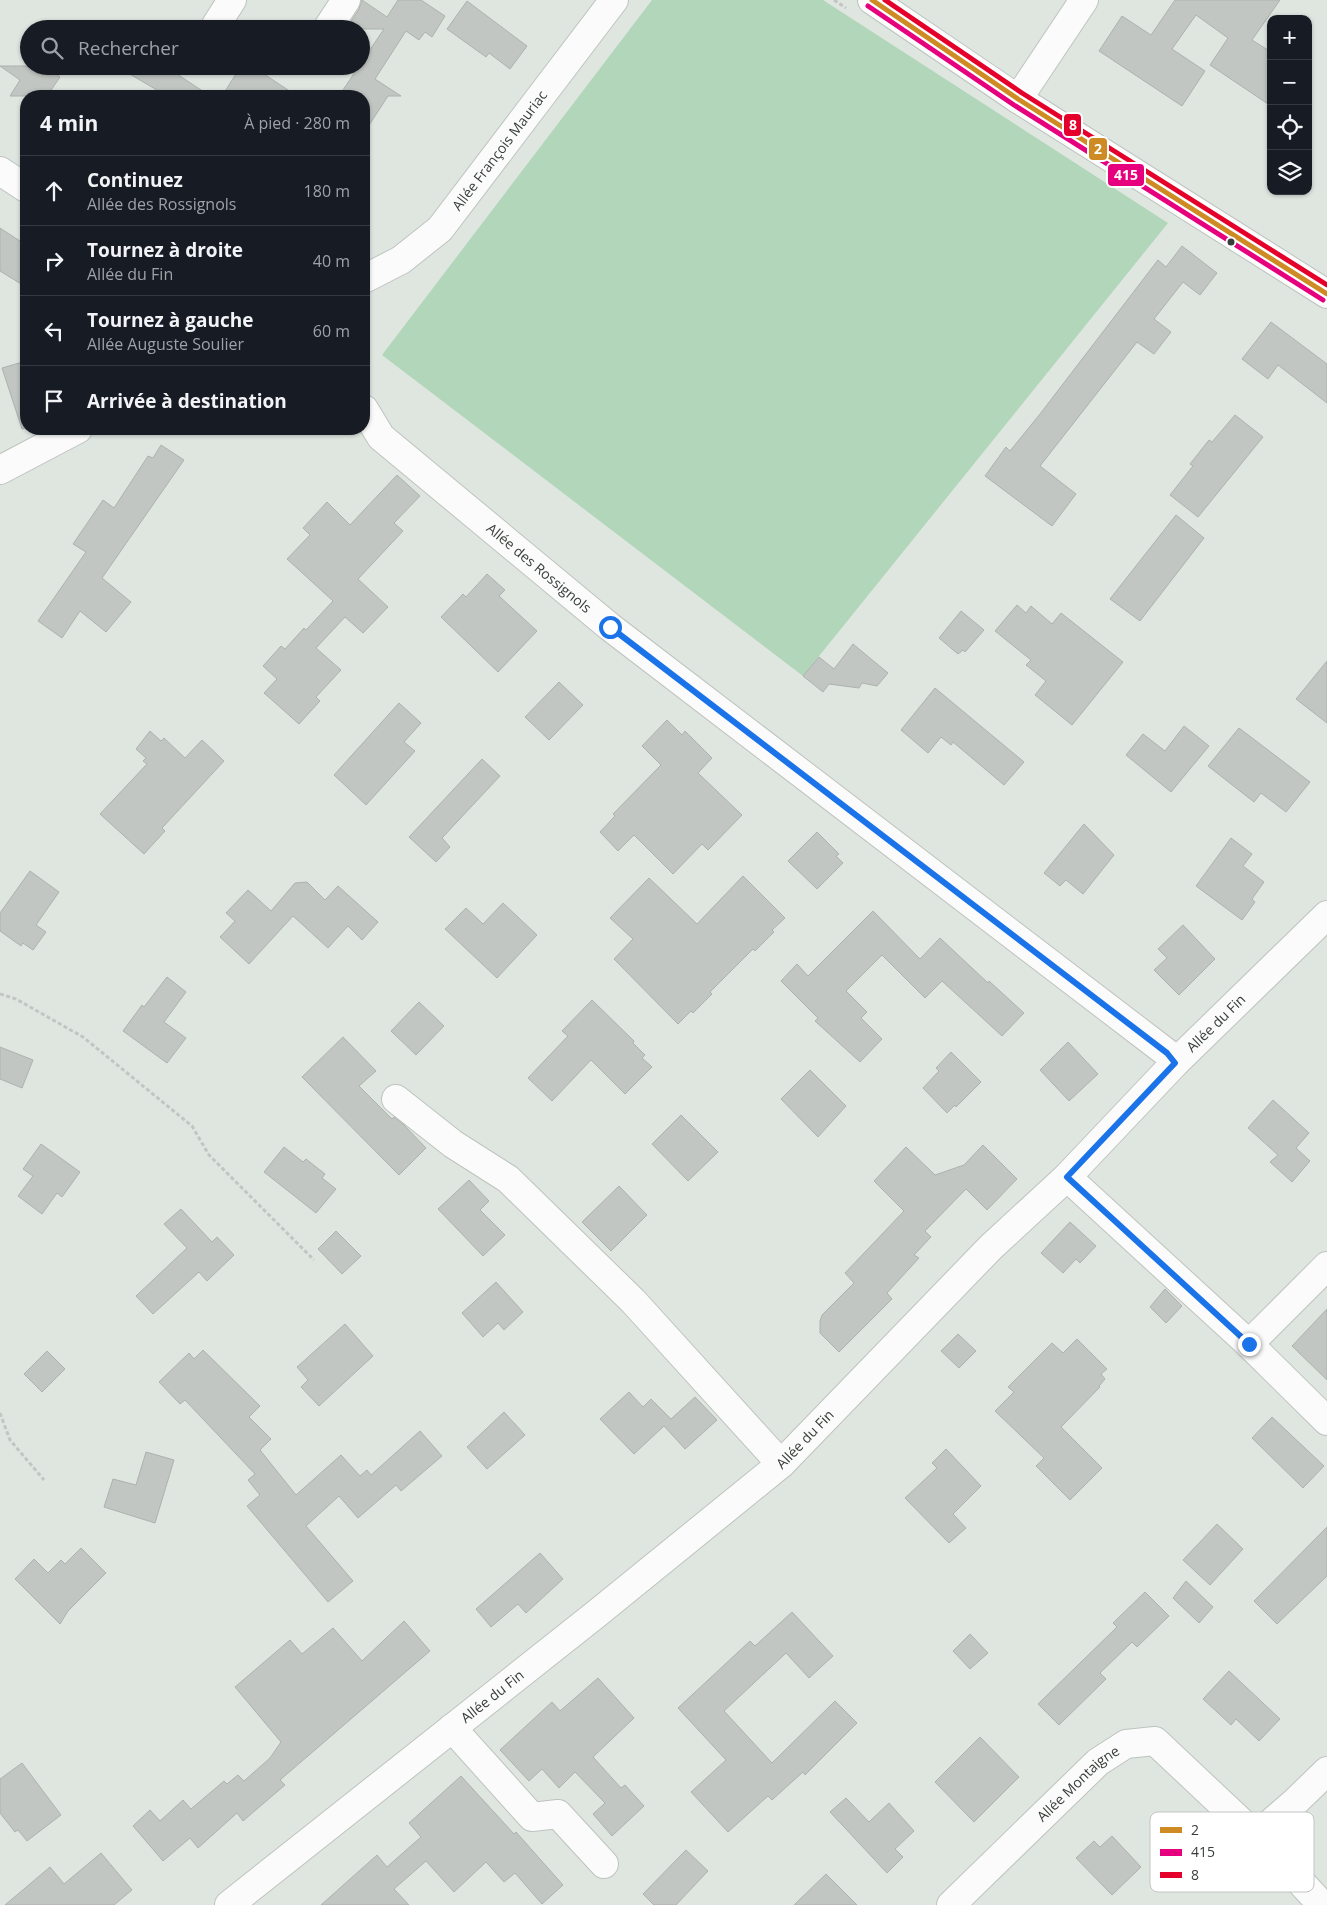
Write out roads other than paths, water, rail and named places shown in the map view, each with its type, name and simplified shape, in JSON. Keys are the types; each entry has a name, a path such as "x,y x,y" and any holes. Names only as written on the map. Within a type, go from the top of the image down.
{"street":[{"path":"219,20 232,0"},
{"path":"333,20 346,0"},
{"name":"Allée François Mauriac","path":"370,276 401,260 440,229 614,0"},
{"path":"872,0 1018,100 1327,294"},
{"path":"1018,100 1084,0"},
{"path":"0,171 20,184"},
{"name":"Allée des Rossignols","path":"370,419 381,437 610,627 1167,1053 1175,1063"},
{"path":"0,470 67,435"},
{"name":"Allée du Fin","path":"229,1905 595,1615 781,1464 991,1247 1067,1177 1175,1063 1327,915"},
{"path":"396,1099 453,1144 508,1179 633,1301 781,1464"},
{"path":"1067,1177 1249,1344 1327,1421"},
{"path":"1249,1344 1327,1266"},
{"path":"452,1728 532,1816 558,1814 604,1864"},
{"name":"Allée Montaigne","path":"951,1905 1098,1762 1126,1744 1155,1741 1230,1812"},
{"path":"1283,1812 1327,1771"},
{"name":"Allée Montaigne","path":"1310,1892 1322,1905"}]}
